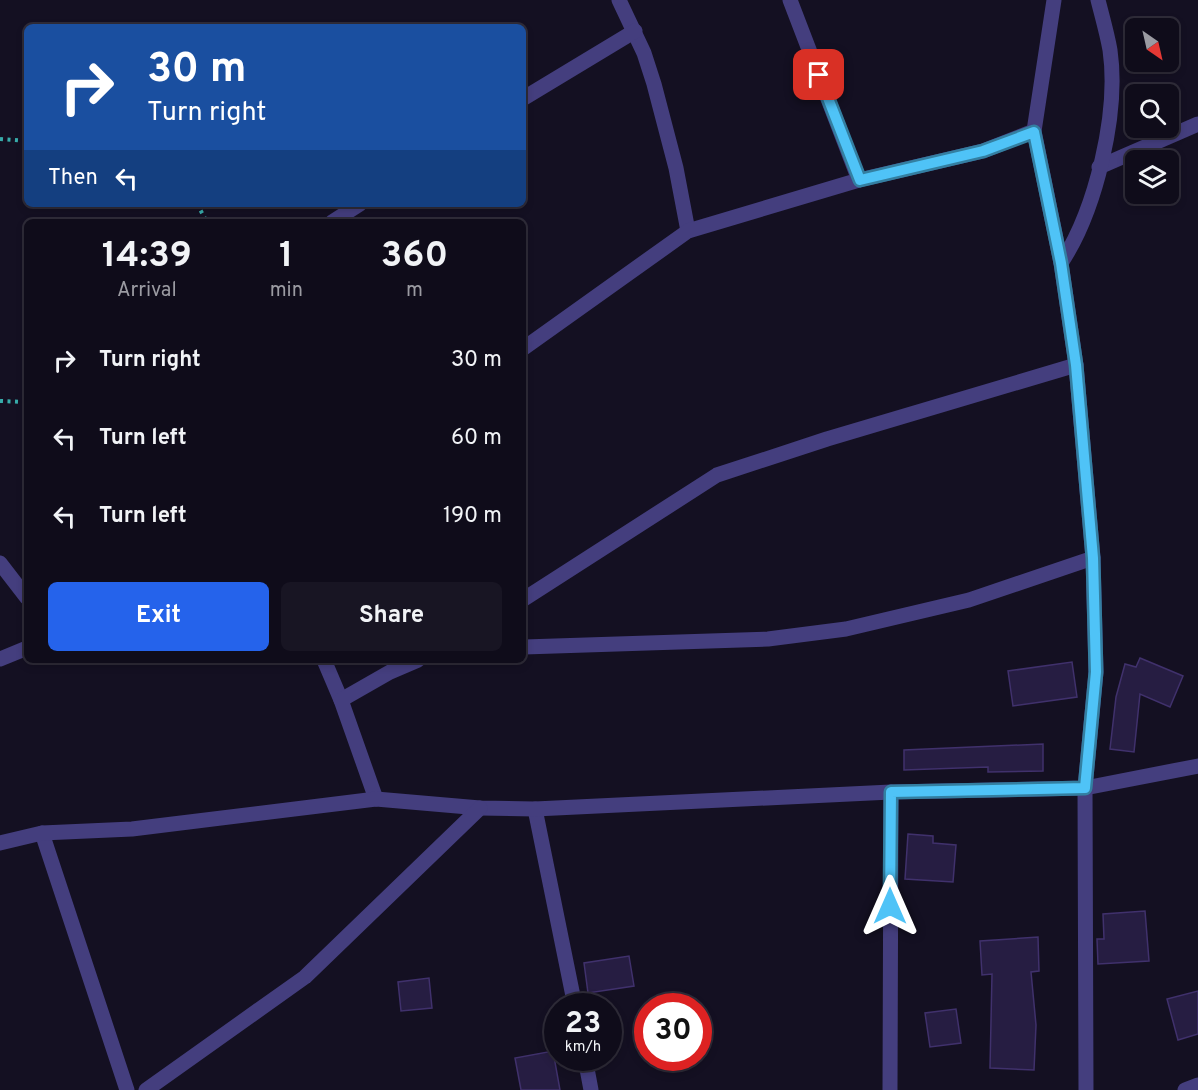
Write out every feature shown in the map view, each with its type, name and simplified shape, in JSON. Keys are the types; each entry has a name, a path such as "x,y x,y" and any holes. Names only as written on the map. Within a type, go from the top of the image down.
{"street":[{"path":"619,0 635,31 654,84 676,168 688,231"},
{"path":"790,0 860,180"},
{"path":"1053,0 1034,132 1061,263 1076,365 1093,558 1096,672 1085,788 1086,1090"},
{"path":"1061,263 1077,239 1090,207 1108,129 1110,51 1098,0"},
{"path":"526,97 635,31"},
{"path":"1099,167 1198,124"},
{"path":"526,347 688,231 860,180 983,151 1034,132"},
{"path":"337,219 355,207"},
{"path":"526,597 717,475 827,438 1076,365"},
{"path":"526,647 768,639 846,629 969,600 1093,558"},
{"path":"0,563 24,594"},
{"path":"0,659 24,649"},
{"path":"325,663 341,700 376,799"},
{"path":"341,700 390,672 411,663"},
{"path":"0,843 42,833 132,829 376,799 480,808 535,809 891,792 1085,788 1198,766"},
{"path":"890,1090 891,792"},
{"path":"146,1090 305,977 480,808"},
{"path":"535,809 572,993"},
{"path":"42,833 127,1090"},
{"path":"587,1071 591,1090"},
{"path":"1185,1090 1198,1085"}],"path":[{"path":"0,139 24,141"},
{"path":"0,401 24,402"}],"building":[{"path":"1140,658 1183,676 1170,707 1140,694 1134,752 1110,749 1116,697 1125,664 1136,667"},
{"path":"1072,662 1077,697 1013,706 1008,671"},
{"path":"1043,744 1043,771 988,772 988,767 904,770 904,750"},
{"path":"908,834 933,836 933,843 956,845 953,882 905,879"},
{"path":"1145,911 1149,961 1098,964 1097,939 1104,939 1103,914"},
{"path":"1038,937 1039,971 1031,972 1036,1025 1034,1070 990,1068 992,974 982,975 980,941"},
{"path":"629,956 634,986 588,993 584,963"},
{"path":"429,978 432,1008 401,1011 398,982"},
{"path":"1198,991 1198,1034 1178,1040 1167,999"},
{"path":"956,1009 961,1043 930,1047 925,1013"},
{"path":"544,1053 544,1071 557,1071 560,1090 521,1090 515,1058"}],"route":[{"path":"819,75 860,180 983,151 1034,132 1061,263 1076,365 1093,558 1096,672 1085,788 891,792 890,906"}]}
